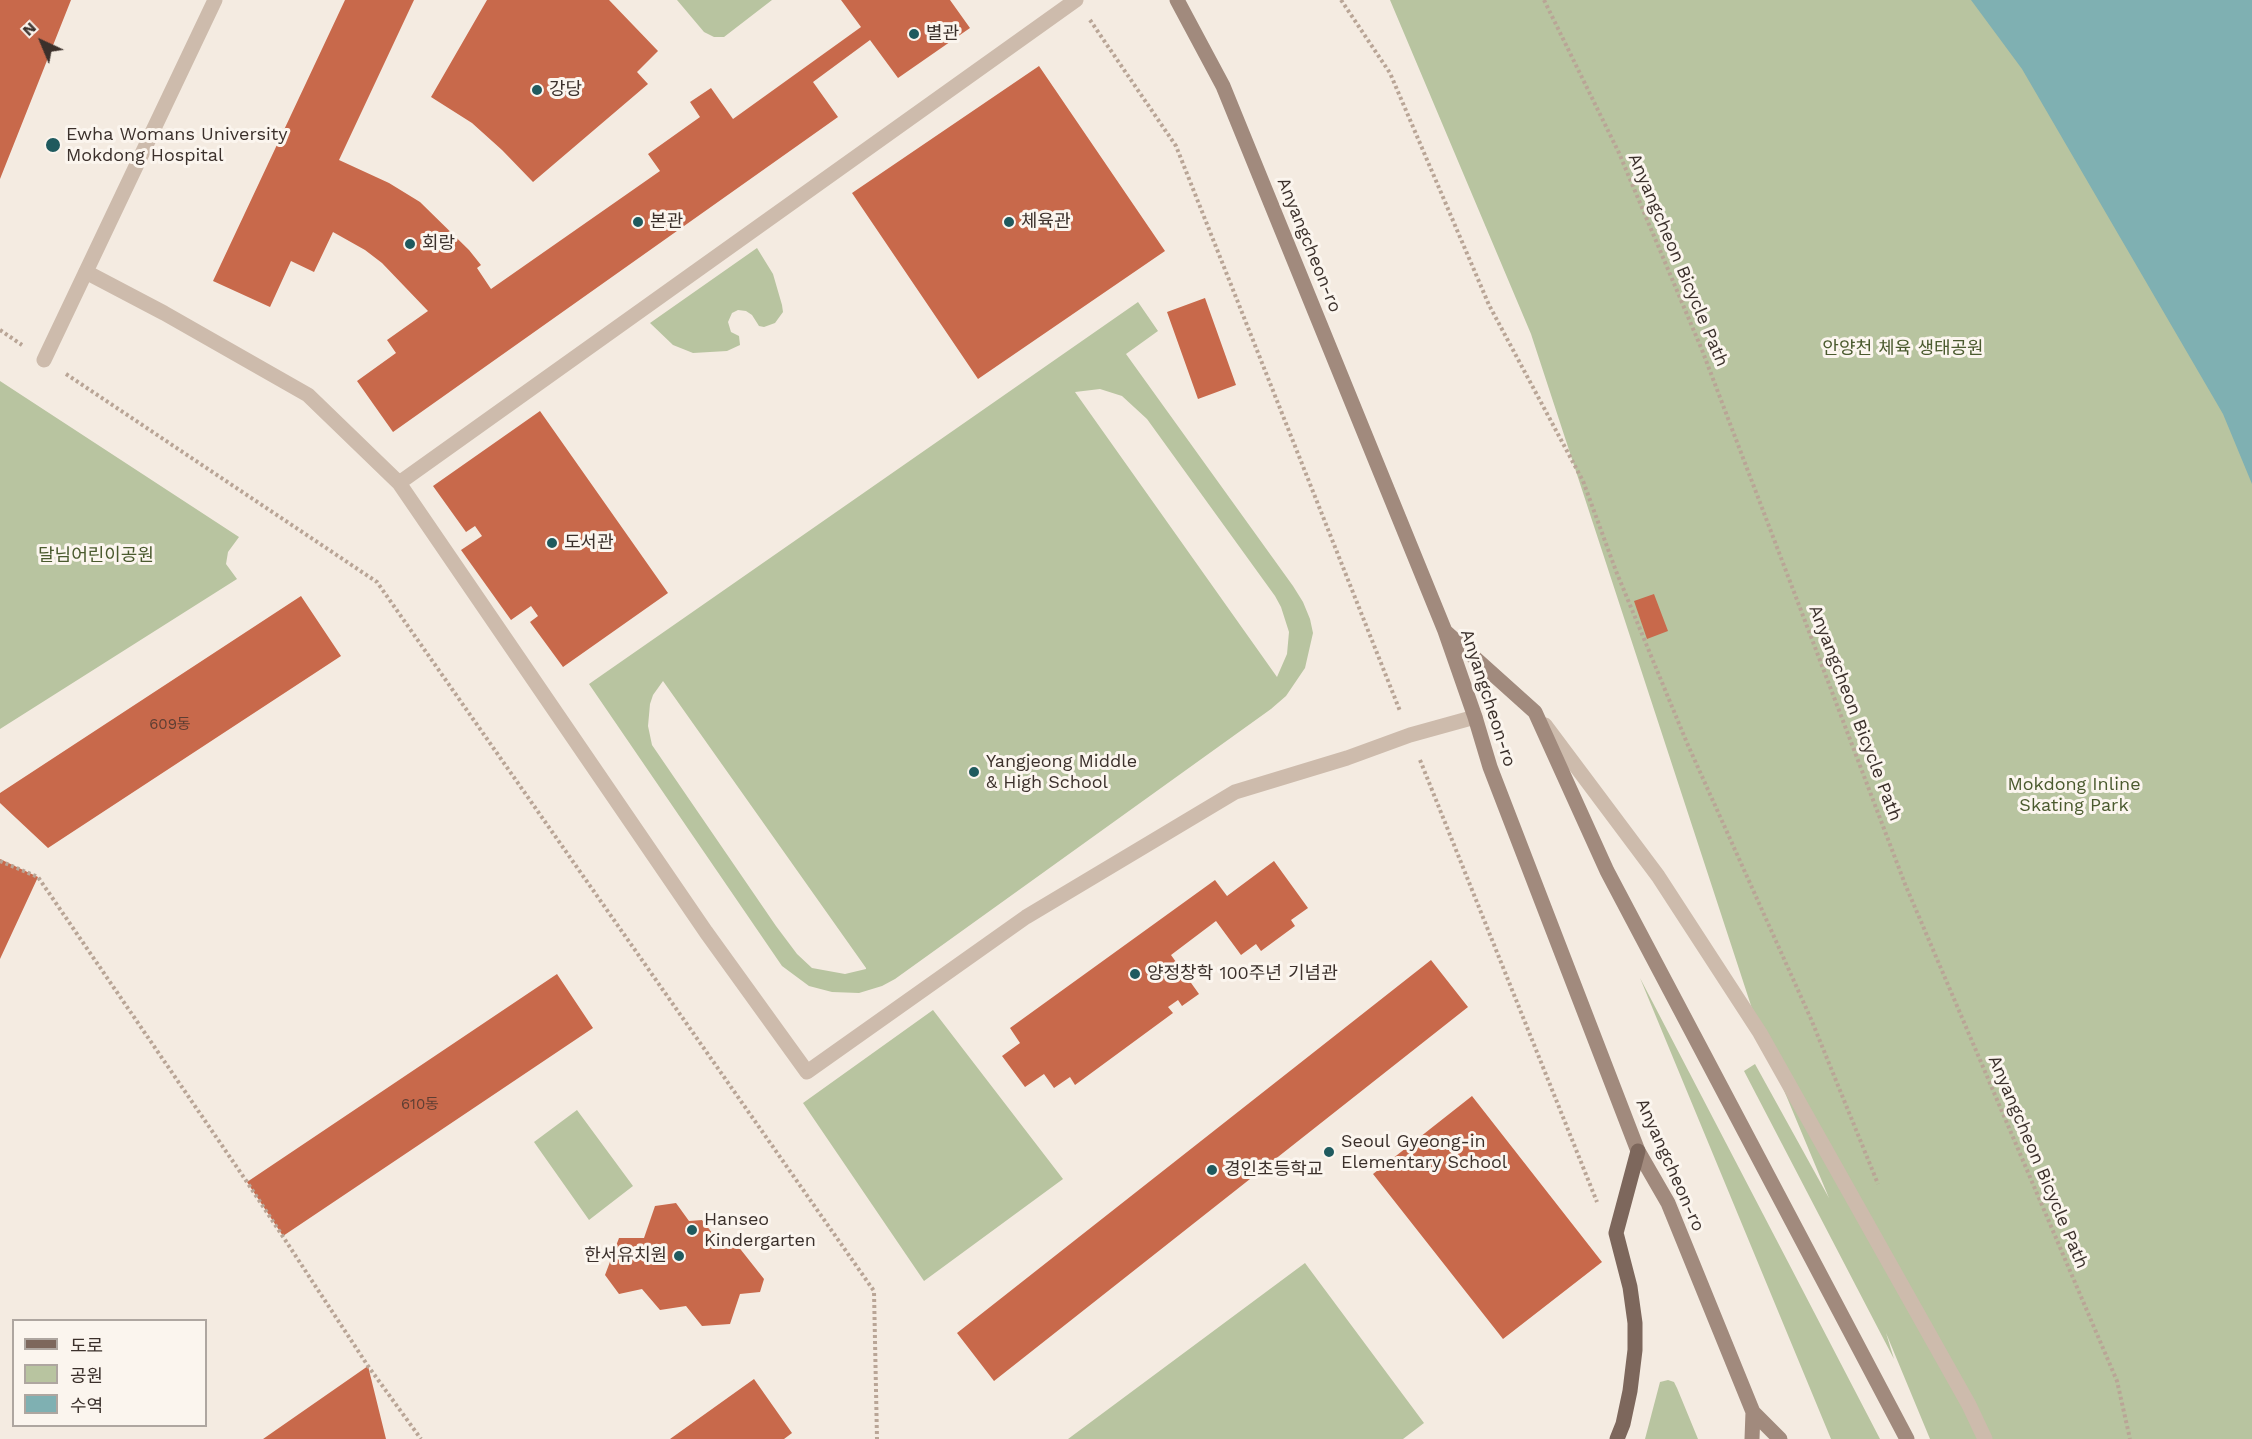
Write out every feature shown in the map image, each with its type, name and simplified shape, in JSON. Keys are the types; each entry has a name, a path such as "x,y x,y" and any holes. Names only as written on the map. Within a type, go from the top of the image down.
{"main road":[{"name":"Anyangcheon-ro","path":"1177,0 1223,86 1446,631 1490,767 1638,1151 1668,1203 1753,1412 1780,1439"},
{"path":"1446,631 1535,712 1607,871 1907,1439"},
{"path":"1617,1439 1623,1424 1630,1391 1635,1350 1635,1323 1630,1287 1616,1233 1638,1151"},
{"name":"Anyangcheon-ro","path":"1752,1439 1753,1412"}],"street":[{"path":"44,360 215,0"},
{"path":"399,483 1076,0"},
{"path":"86,272 164,313 308,395 399,483 706,932 807,1072 1026,917 1236,792 1347,758 1410,735 1475,717"},
{"path":"1535,712 1658,876 1761,1033 1969,1405 1985,1439"}],"path":[{"path":"1076,0 1176,146 1599,1208"},
{"path":"1341,0 1390,73 1489,305 1583,481 1616,571 1687,743 1811,1019 1881,1191"},
{"name":"Anyangcheon Bicycle Path","path":"1544,0 1620,153 1702,350 1905,884 2116,1381 2130,1439"},
{"path":"0,330 377,582 874,1291 877,1439"},
{"path":"0,861 38,877 247,1182 368,1366 421,1439"}],"green space":[{"path":"677,0 772,0 724,37 714,37 704,32"},
{"name":"안양천 체육 생태공원","path":"1390,0 2252,0 2252,1439 1930,1439 1886,1333 1894,1359 1744,1071 1755,1064 1829,1198 1760,1033 1531,334"},
{"path":"757,248 773,274 782,305 783,312 775,323 764,327 759,326 752,315 738,310 732,313 728,322 731,332 739,336 740,345 727,351 693,353 673,345 650,323"},
{"path":"1138,302 1158,331 1126,354 1293,586 1303,602 1313,633 1305,668 1286,696 1271,709 895,979 882,986 859,993 832,992 809,986 782,966 589,684","holes":["1100,389 1122,396 1147,419 1275,596 1289,632 1287,654 1277,677 1075,392","663,681 866,968 866,969 845,974 812,968 797,954 776,926 652,745 648,726 650,704 653,695"]},
{"name":"달님어린이공원","path":"0,381 239,537 228,552 226,564 237,579 0,729"},
{"path":"1640,978 1788,1262 1880,1439 1831,1439"},
{"path":"933,1010 1063,1179 924,1281 803,1103"},
{"path":"577,1110 633,1186 589,1220 534,1142"},
{"path":"1305,1263 1424,1423 1403,1439 1068,1439"},
{"path":"1668,1380 1674,1382 1698,1439 1645,1439 1660,1382"}],"water":[{"path":"1971,0 2252,0 2252,484 2223,414 2022,69"}],"building":[{"path":"0,0 71,0 0,179"},
{"path":"345,0 414,0 339,160 389,183 420,202 469,250 481,265 477,268 491,289 660,171 648,154 700,117 690,102 711,88 733,119 861,27 841,0 950,0 970,28 898,78 870,40 813,82 838,117 393,432 357,381 396,353 387,340 428,311 382,263 365,250 333,232 314,272 291,261 270,307 213,281"},
{"name":"강당","path":"487,0 609,0 658,51 637,72 648,84 533,182 472,123 431,97"},
{"name":"체육관","path":"1039,66 1165,251 978,379 852,193"},
{"path":"1205,298 1236,385 1198,399 1167,312"},
{"name":"도서관","path":"540,411 668,593 563,667 530,622 538,616 531,606 511,620 461,550 482,536 475,526 466,532 433,486"},
{"path":"1654,594 1668,631 1647,639 1634,601"},
{"path":"301,596 341,656 48,848 0,803 0,793"},
{"path":"0,859 38,877 0,959"},
{"name":"양정창학 100주년 기념관","path":"1274,861 1308,908 1291,920 1295,926 1261,951 1256,944 1241,955 1216,921 1171,955 1199,994 1182,1006 1178,1000 1168,1007 1173,1013 1075,1085 1070,1077 1054,1088 1044,1074 1025,1087 1002,1056 1020,1043 1010,1028 1215,880 1227,896"},
{"name":"경인초등학교","path":"1431,960 1468,1007 994,1381 957,1333"},
{"path":"557,974 593,1028 283,1236 247,1182"},
{"path":"1472,1096 1602,1262 1503,1339 1373,1174"},
{"name":"한서유치원","path":"676,1203 689,1221 702,1220 713,1234 730,1236 764,1279 760,1292 740,1294 730,1324 702,1326 686,1306 660,1310 642,1289 619,1294 605,1275 619,1238 644,1238 655,1206"},
{"path":"368,1366 386,1439 263,1439"},
{"path":"754,1379 792,1433 784,1439 670,1439"}],"place":[{"name":"별관","path":"914,34"},
{"name":"강당","path":"537,90"},
{"name":"Ewha Womans University Mokdong Hospital","path":"53,145"},
{"name":"본관","path":"638,222"},
{"name":"체육관","path":"1009,222"},
{"name":"회랑","path":"410,244"},
{"name":"도서관","path":"552,543"},
{"name":"Yangjeong Middle & High School","path":"974,772"},
{"name":"양정창학 100주년 기념관","path":"1135,974"},
{"name":"Seoul Gyeong-in Elementary School","path":"1329,1152"},
{"name":"경인초등학교","path":"1212,1170"},
{"name":"Hanseo Kindergarten","path":"692,1230"},
{"name":"한서유치원","path":"679,1256"}],"park label":[{"name":"Mokdong Inline Skating Park","path":"2074,795"}]}
